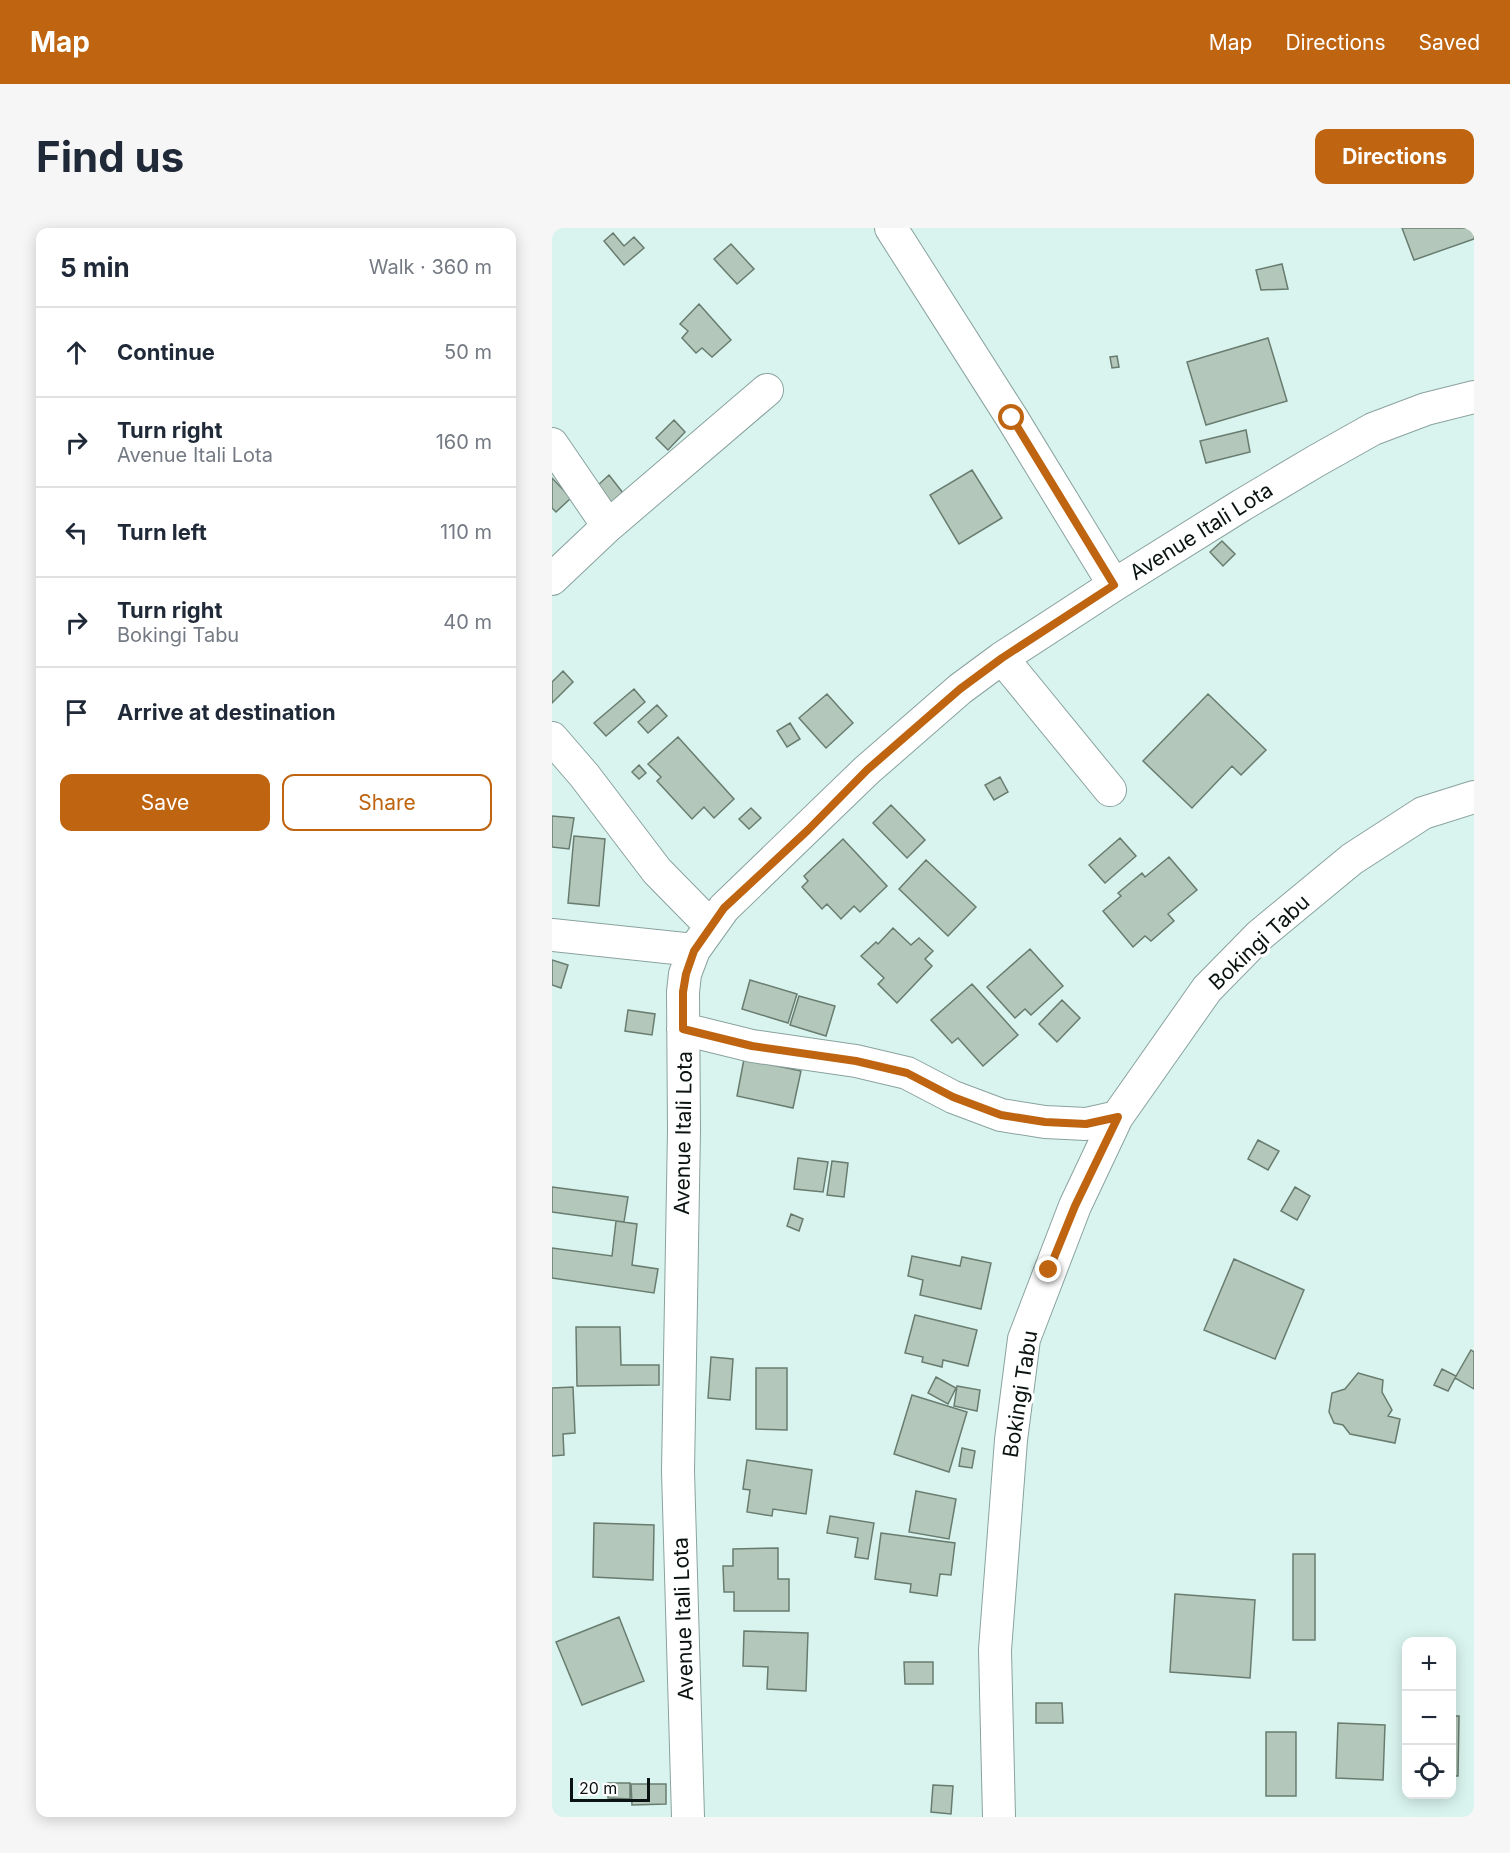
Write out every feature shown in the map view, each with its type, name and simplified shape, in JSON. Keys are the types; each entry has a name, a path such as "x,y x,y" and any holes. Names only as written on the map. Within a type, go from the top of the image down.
{"street":[{"path":"891,228 1012,418 1114,585"},
{"path":"552,579 608,526 767,390"},
{"name":"Avenue Itali Lota","path":"688,1817 678,1471 683,992 686,974 702,938 724,908 808,830 867,770 960,689 1002,658 1242,505 1373,429 1426,409 1474,397"},
{"path":"552,444 608,526"},
{"path":"1002,658 1110,790"},
{"path":"552,738 584,775 657,871 702,938"},
{"name":"Bokingi Tabu","path":"999,1817 995,1650 1011,1440 1024,1339 1075,1206 1118,1117 1208,989 1260,935 1352,859 1423,813 1474,797"},
{"path":"552,935 702,938"},
{"path":"683,1029 752,1046 856,1061 907,1073 953,1097 1001,1115 1045,1122 1086,1124 1118,1117"}],"building":[{"path":"1402,228 1474,228 1474,239 1414,260"},
{"path":"613,233 624,246 634,237 644,248 624,265 604,241"},
{"path":"731,244 754,269 737,284 714,259"},
{"path":"1282,264 1288,289 1261,290 1256,270"},
{"path":"699,304 731,340 712,357 702,348 696,353 682,338 688,331 680,324"},
{"path":"1268,338 1287,401 1206,425 1187,362"},
{"path":"1117,356 1119,367 1112,368 1110,357"},
{"path":"674,420 685,432 668,450 656,438"},
{"path":"1246,430 1250,452 1206,463 1200,441"},
{"path":"972,470 1002,518 959,544 930,495"},
{"path":"609,475 623,493 611,504 597,486"},
{"path":"552,478 571,498 556,512 552,508"},
{"path":"1222,541 1235,554 1223,566 1210,552"},
{"path":"563,671 573,682 552,703 552,682"},
{"path":"634,689 645,702 606,736 594,723"},
{"path":"827,694 853,723 826,748 799,718"},
{"path":"1208,694 1266,750 1241,775 1232,766 1192,808 1143,761"},
{"path":"657,705 667,716 648,733 638,722"},
{"path":"790,723 800,739 787,747 777,731"},
{"path":"678,737 734,799 714,818 704,807 692,819 657,781 661,777 648,764"},
{"path":"639,765 646,773 639,779 632,772"},
{"path":"1000,777 1008,792 994,800 985,785"},
{"path":"891,805 925,840 907,858 873,823"},
{"path":"751,808 761,818 749,829 739,819"},
{"path":"552,816 574,818 569,849 552,847"},
{"path":"574,836 605,839 599,906 568,903"},
{"path":"1120,838 1136,856 1105,883 1089,865"},
{"path":"843,839 887,886 860,912 854,906 841,919 827,904 822,909 802,887 808,881 804,876"},
{"path":"1169,857 1197,890 1168,914 1174,921 1151,941 1145,936 1133,947 1103,911 1121,896 1118,893 1142,873 1145,877"},
{"path":"926,860 976,907 948,936 899,889"},
{"path":"893,928 911,945 919,938 933,951 925,959 932,966 897,1003 878,984 884,978 861,956 876,942 878,944"},
{"path":"1030,949 1063,986 1031,1015 1025,1009 1015,1018 987,987"},
{"path":"552,960 568,965 561,988 552,985"},
{"path":"750,980 797,994 788,1023 742,1009"},
{"path":"972,984 1018,1035 983,1066 958,1038 952,1043 931,1020"},
{"path":"799,996 835,1006 826,1036 790,1025"},
{"path":"1062,1000 1080,1018 1057,1042 1039,1024"},
{"path":"628,1010 655,1014 652,1035 625,1031"},
{"path":"744,1059 801,1071 793,1108 737,1096"},
{"path":"1258,1140 1279,1151 1268,1170 1248,1159"},
{"path":"798,1158 828,1162 823,1192 794,1189"},
{"path":"832,1161 848,1163 844,1197 827,1195"},
{"path":"552,1187 628,1197 624,1222 552,1212"},
{"path":"1295,1187 1310,1196 1297,1220 1281,1211"},
{"path":"791,1214 803,1219 799,1231 787,1226"},
{"path":"616,1221 637,1224 632,1265 658,1269 654,1293 552,1278 552,1248 612,1256"},
{"path":"912,1256 960,1266 962,1257 991,1263 981,1309 920,1295 923,1280 908,1276"},
{"path":"1234,1259 1304,1290 1275,1359 1204,1330"},
{"path":"915,1315 977,1330 968,1366 943,1360 942,1367 922,1362 923,1357 905,1353"},
{"path":"576,1327 620,1327 621,1365 659,1365 659,1385 577,1386"},
{"path":"1471,1350 1474,1352 1474,1389 1455,1378"},
{"path":"711,1357 733,1359 730,1400 708,1398"},
{"path":"756,1368 787,1368 787,1430 756,1429"},
{"path":"1442,1369 1456,1376 1448,1391 1434,1385"},
{"path":"1358,1373 1383,1380 1382,1392 1392,1410 1388,1416 1400,1419 1395,1443 1350,1434 1343,1425 1334,1423 1329,1412 1332,1393 1345,1389"},
{"path":"936,1377 956,1388 948,1404 928,1393"},
{"path":"957,1386 980,1390 977,1411 954,1406"},
{"path":"573,1387 575,1433 563,1434 564,1455 552,1456 552,1388"},
{"path":"912,1395 967,1412 949,1472 894,1454"},
{"path":"962,1448 975,1451 972,1468 959,1466"},
{"path":"747,1460 812,1470 806,1514 773,1509 772,1516 747,1512 750,1490 743,1489"},
{"path":"916,1491 956,1499 949,1539 909,1532"},
{"path":"830,1516 874,1523 868,1559 855,1557 858,1538 827,1533"},
{"path":"594,1523 654,1525 653,1580 593,1577"},
{"path":"881,1533 955,1543 951,1575 940,1574 937,1596 910,1592 911,1584 875,1579"},
{"path":"778,1548 778,1579 789,1579 789,1611 734,1611 734,1592 724,1592 723,1566 733,1566 733,1549"},
{"path":"1293,1554 1315,1554 1315,1640 1293,1640"},
{"path":"1175,1594 1255,1600 1250,1678 1170,1672"},
{"path":"619,1617 644,1681 582,1705 556,1642"},
{"path":"744,1631 808,1633 806,1691 767,1689 768,1667 743,1666"},
{"path":"904,1662 933,1662 933,1684 905,1684"},
{"path":"1036,1703 1062,1703 1063,1723 1036,1723"},
{"path":"1456,1716 1459,1716 1458,1776 1456,1776"},
{"path":"1338,1723 1385,1725 1383,1780 1336,1778"},
{"path":"1266,1732 1296,1732 1296,1796 1266,1796"},
{"path":"608,1783 630,1783 630,1799 608,1798"},
{"path":"631,1784 666,1784 666,1804 632,1805"},
{"path":"933,1785 953,1786 951,1814 931,1812"}],"route":[{"path":"1012,418 1114,585 1002,658 960,689 867,770 808,830 724,908 694,951 686,974 683,992 683,1029 752,1046 856,1061 907,1073 953,1097 1001,1115 1045,1122 1086,1124 1118,1117 1075,1206 1049,1270"}]}
